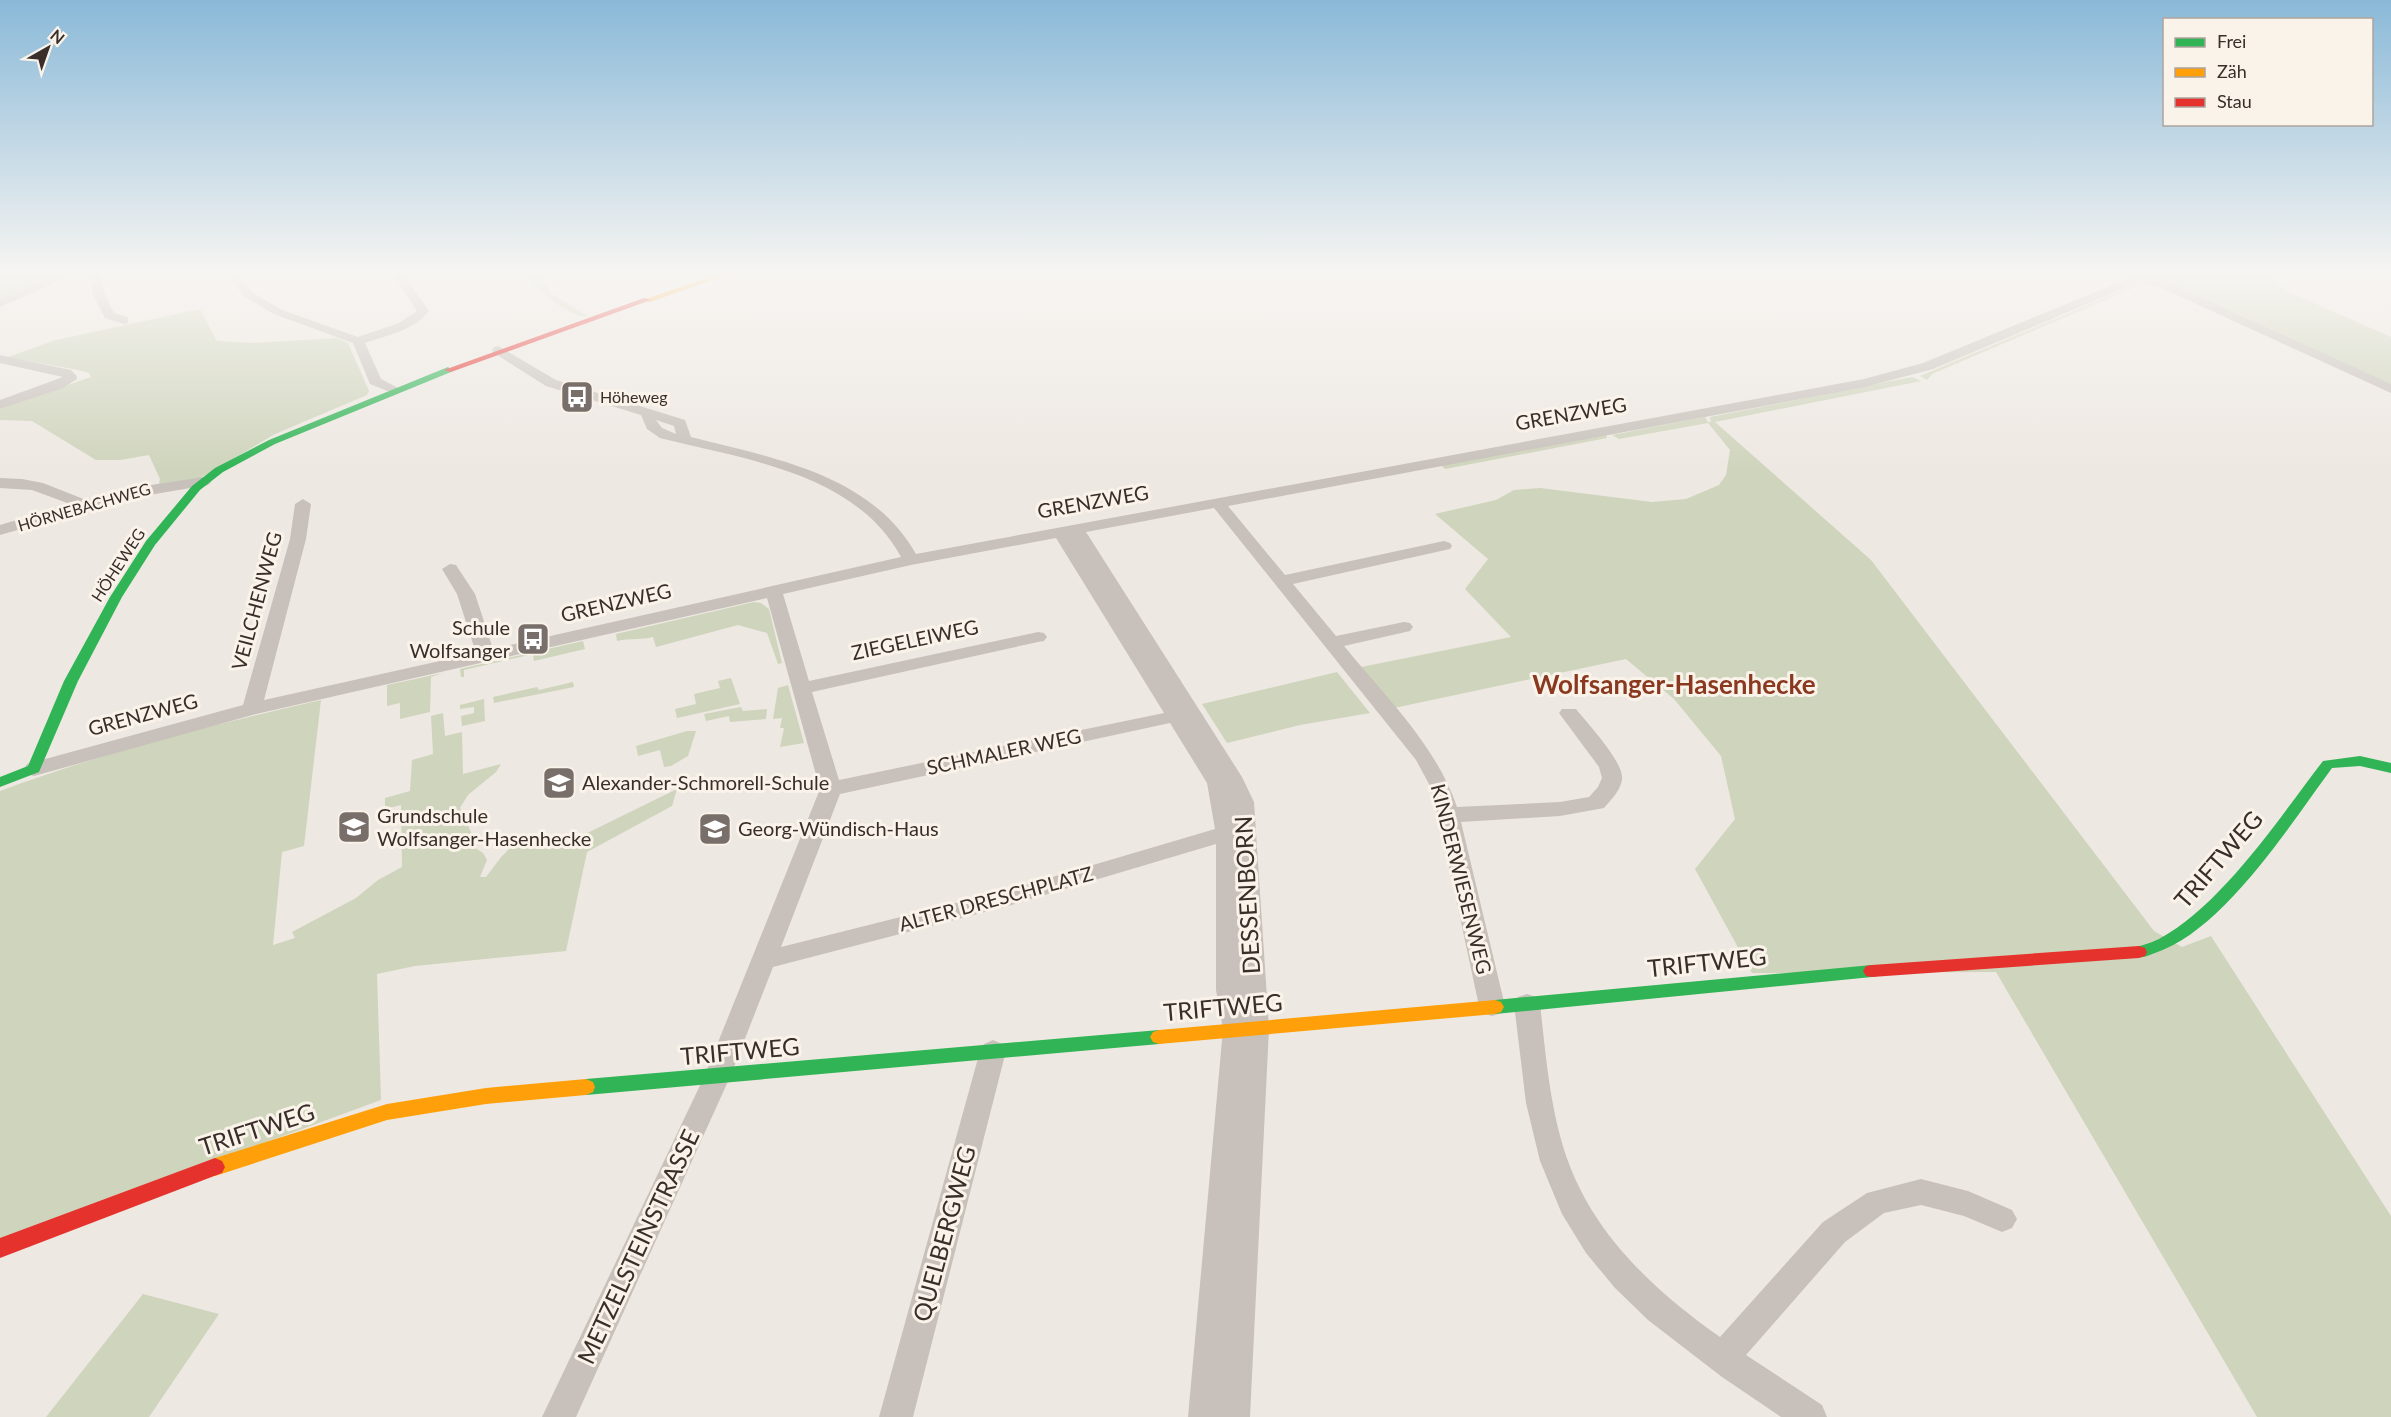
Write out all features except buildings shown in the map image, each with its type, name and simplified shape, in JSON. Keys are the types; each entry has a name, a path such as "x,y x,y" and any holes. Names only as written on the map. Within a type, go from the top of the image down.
{"street":[{"path":"350,338 358,341 366,338"},
{"name":"HÖHEWEG","path":"33,769 90,641 122,584 173,512 203,482 284,437 395,390 534,338"},
{"name":"GRENZWEG","path":"33,769 252,709 911,560 1068,529 1865,383 1910,372 1993,338"},
{"path":"2285,338 2391,388"},
{"path":"358,341 375,381 395,390"},
{"path":"498,350 531,374 551,383 648,412 648,421 656,431 809,476 855,496 887,523 911,560"},
{"path":"0,359 70,375 70,379 58,385 0,405"},
{"name":"HÖRNEBACHWEG","path":"0,530 83,504 162,485 203,482"},
{"path":"0,483 29,484 49,489 83,504"},
{"name":"KINDERWIESENWEG","path":"1217,502 1425,758 1439,784 1449,815 1492,1006"},
{"name":"VEILCHENWEG","path":"252,709 298,539 303,504"},
{"name":"DESSENBORN","path":"1068,529 1217,783 1227,833 1229,990 1246,1028 1205,1417"},
{"name":"DESSENBORN","path":"1068,529 1232,777 1243,802 1246,1028 1233,1417"},
{"path":"1282,581 1444,546"},
{"path":"450,569 466,594 486,656"},
{"path":"773,590 831,789"},
{"path":"1331,643 1404,627"},
{"name":"ZIEGELEIWEG","path":"802,688 1038,637"},
{"path":"1449,815 1560,809 1596,803 1608,789 1612,778 1609,766 1569,713"},
{"name":"SCHMALER WEG","path":"831,789 1177,716"},
{"name":"TRIFTWEG","path":"0,1248 214,1167 387,1112 486,1096 1527,1004 1772,979 2033,958 2093,957 2148,951 2192,927 2224,896 2328,764 2360,759 2377,762 2391,768"},
{"path":"0,782 33,769"},
{"name":"METZELSTEINSTRASSE","path":"559,1417 717,1077 831,789"},
{"name":"ALTER DRESCHPLATZ","path":"764,960 1008,898 1227,833"},
{"path":"1527,1004 1539,1098 1555,1162 1571,1200 1598,1245 1620,1273 1661,1314 1810,1417"},
{"name":"QUELBERGWEG","path":"896,1417 993,1052"},
{"path":"1723,1359 1834,1232 1877,1202 1921,1192 1968,1204 2002,1219"}],"green space":[{"path":"215,338 217,341 253,343 337,338 348,343 369,391 367,395 275,434 200,478 159,484 160,479 149,455 120,460 96,460 32,421 0,420 0,409 91,377 89,373 78,370 8,357 56,340"},
{"path":"2009,338 2016,338 1932,374 1927,380 1920,376"},
{"path":"2286,338 2391,338 2391,386"},
{"path":"1912,377 1921,381 1715,422 1871,560 2154,931 2182,947 2211,936 2391,1216 2391,1417 2257,1417 1996,972 1752,973 1695,869 1735,819 1721,756 1674,699 1626,659 1394,708 1361,667 1511,637 1465,589 1488,559 1435,514 1496,500 1514,490 1540,488 1652,502 1686,499 1719,485 1726,475 1730,450 1708,423 1619,439 1612,435 1705,417 1708,422 1711,422 1710,417"},
{"path":"1606,435 1607,438 1445,469 1440,464"},
{"path":"754,602 761,603 769,609 782,663 778,664 767,633 738,625 656,647 653,637 617,641 616,634"},
{"path":"583,641 585,649 534,661 533,654 464,670 464,677 461,677 460,669"},
{"path":"1337,672 1370,713 1300,725 1227,743 1202,704"},
{"path":"443,673 431,677 430,712 400,719 400,703 387,706 387,685"},
{"path":"731,678 740,704 677,718 675,709 696,704 694,694 720,688 718,681"},
{"path":"573,682 574,687 494,703 493,697"},
{"path":"788,685 804,743 780,747 784,728 780,728 782,718 773,719 778,688"},
{"path":"484,699 485,721 462,726 461,716 474,713 474,707 460,709 460,705"},
{"path":"321,700 304,846 282,852 273,945 295,938 292,932 356,898 378,880 402,867 401,805 385,809 385,798 410,791 412,760 433,754 431,716 443,713 445,736 462,732 463,774 501,764 496,772 468,795 460,808 471,832 474,847 483,853 487,860 480,877 486,877 504,854 516,844 546,838 573,840 677,789 672,806 587,852 566,951 415,966 377,974 381,1100 0,1240 0,791 159,740"},
{"path":"741,707 743,711 767,709 766,719 730,722 729,716 706,721 704,714"},
{"path":"687,731 696,731 688,756 671,766 664,767 660,750 638,756 636,746"},
{"path":"143,1294 219,1314 149,1417 46,1417"}],"traffic: fast":[{"path":"0,782 34,769 71,681 116,597 150,543 196,488 219,470 272,442 448,370"},
{"path":"2139,952 2164,944 2190,927 2216,902 2268,843 2328,764 2360,761 2391,768"},
{"path":"1495,1007 1872,971"},
{"path":"586,1087 1159,1037"}],"traffic: slow":[{"path":"1159,1037 1495,1007"},
{"path":"215,1167 387,1112 486,1096 586,1087"}],"traffic: jam":[{"path":"448,370 539,338"},
{"path":"1872,971 2139,952"},
{"path":"0,1248 215,1167"}],"place":[{"name":"Höheweg","path":"577,397"},
{"name":"Schule Wolfsanger","path":"533,639"},
{"name":"Alexander-Schmorell-Schule","path":"559,783"},
{"name":"Grundschule Wolfsanger-Hasenhecke","path":"354,827"},
{"name":"Georg-Wündisch-Haus","path":"715,829"}],"district":[{"name":"Wolfsanger-Hasenhecke","path":"1674,685"}]}
